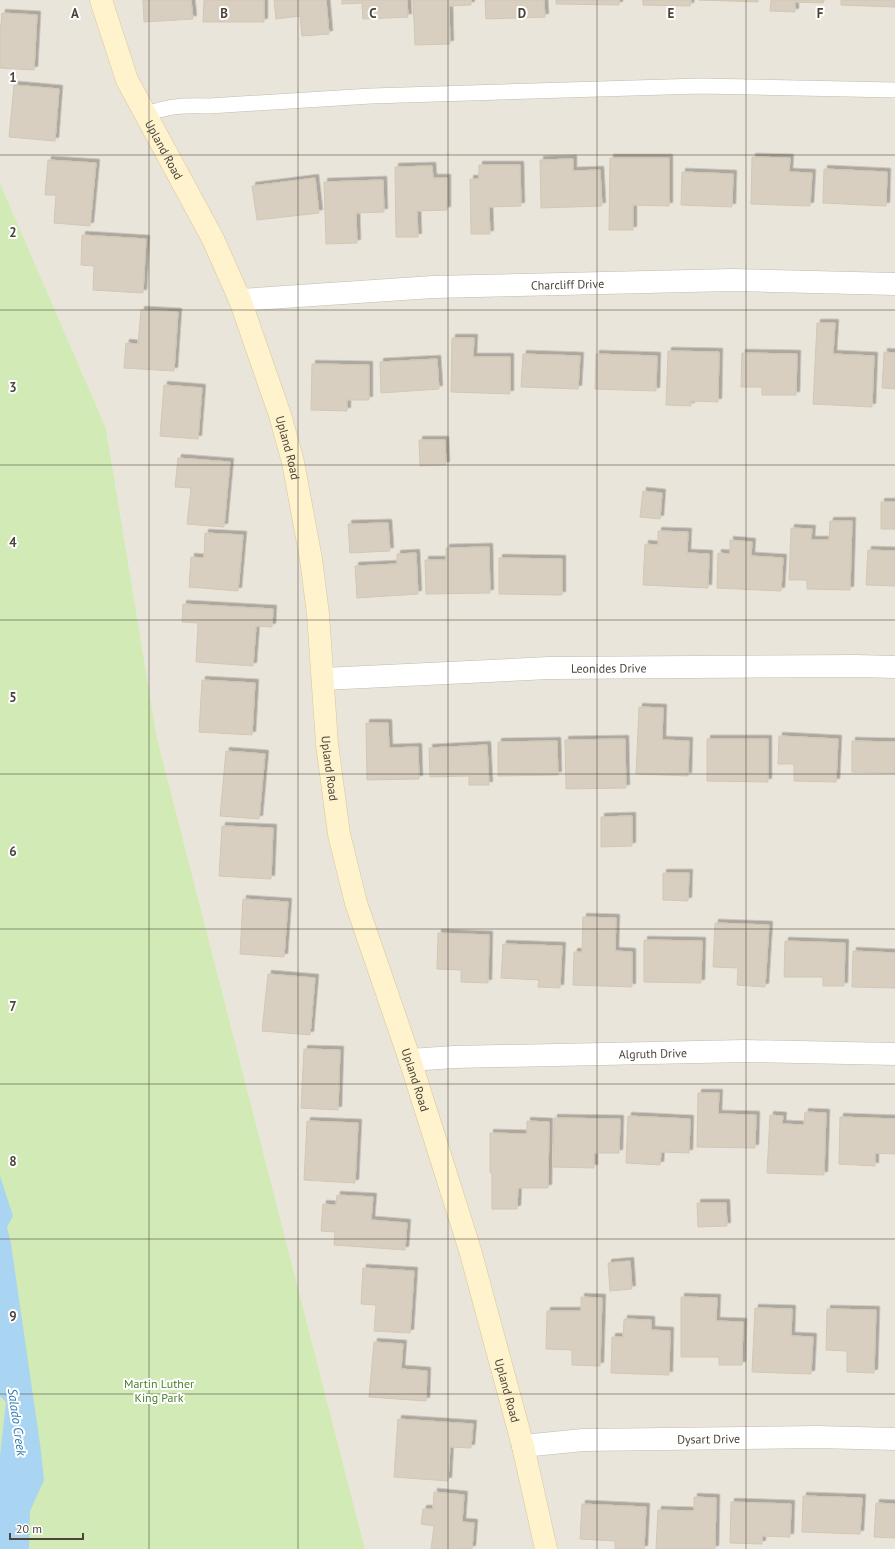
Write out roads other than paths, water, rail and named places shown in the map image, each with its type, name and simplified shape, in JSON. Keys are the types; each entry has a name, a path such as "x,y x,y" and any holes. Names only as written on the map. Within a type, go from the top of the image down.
{"street":[{"name":"Upland Road","path":"101,0 127,80 213,239 240,300 280,415 293,462 311,559 318,614 327,744 339,834 356,903 410,1060 470,1250 523,1446 546,1549"},
{"name":"Charcliff Drive","path":"240,300 465,286 732,280 895,284"},
{"name":"Leonides Drive","path":"323,679 549,668 895,667"},
{"name":"Algruth Drive","path":"410,1060 454,1057 745,1051 895,1054"},
{"name":"Dysart Drive","path":"523,1446 583,1440 817,1436 895,1439"}],"lane":[{"path":"146,114 167,107 187,105 209,106 371,96 700,86 895,90"}],"water":[{"name":"Salado Creek","path":"0,1176 13,1216 7,1227 11,1244 44,1480 30,1511 29,1549 0,1549 0,1456 6,1402 0,1396"}],"park label":[{"name":"Martin Luther King Park","path":"159,1390"}]}
